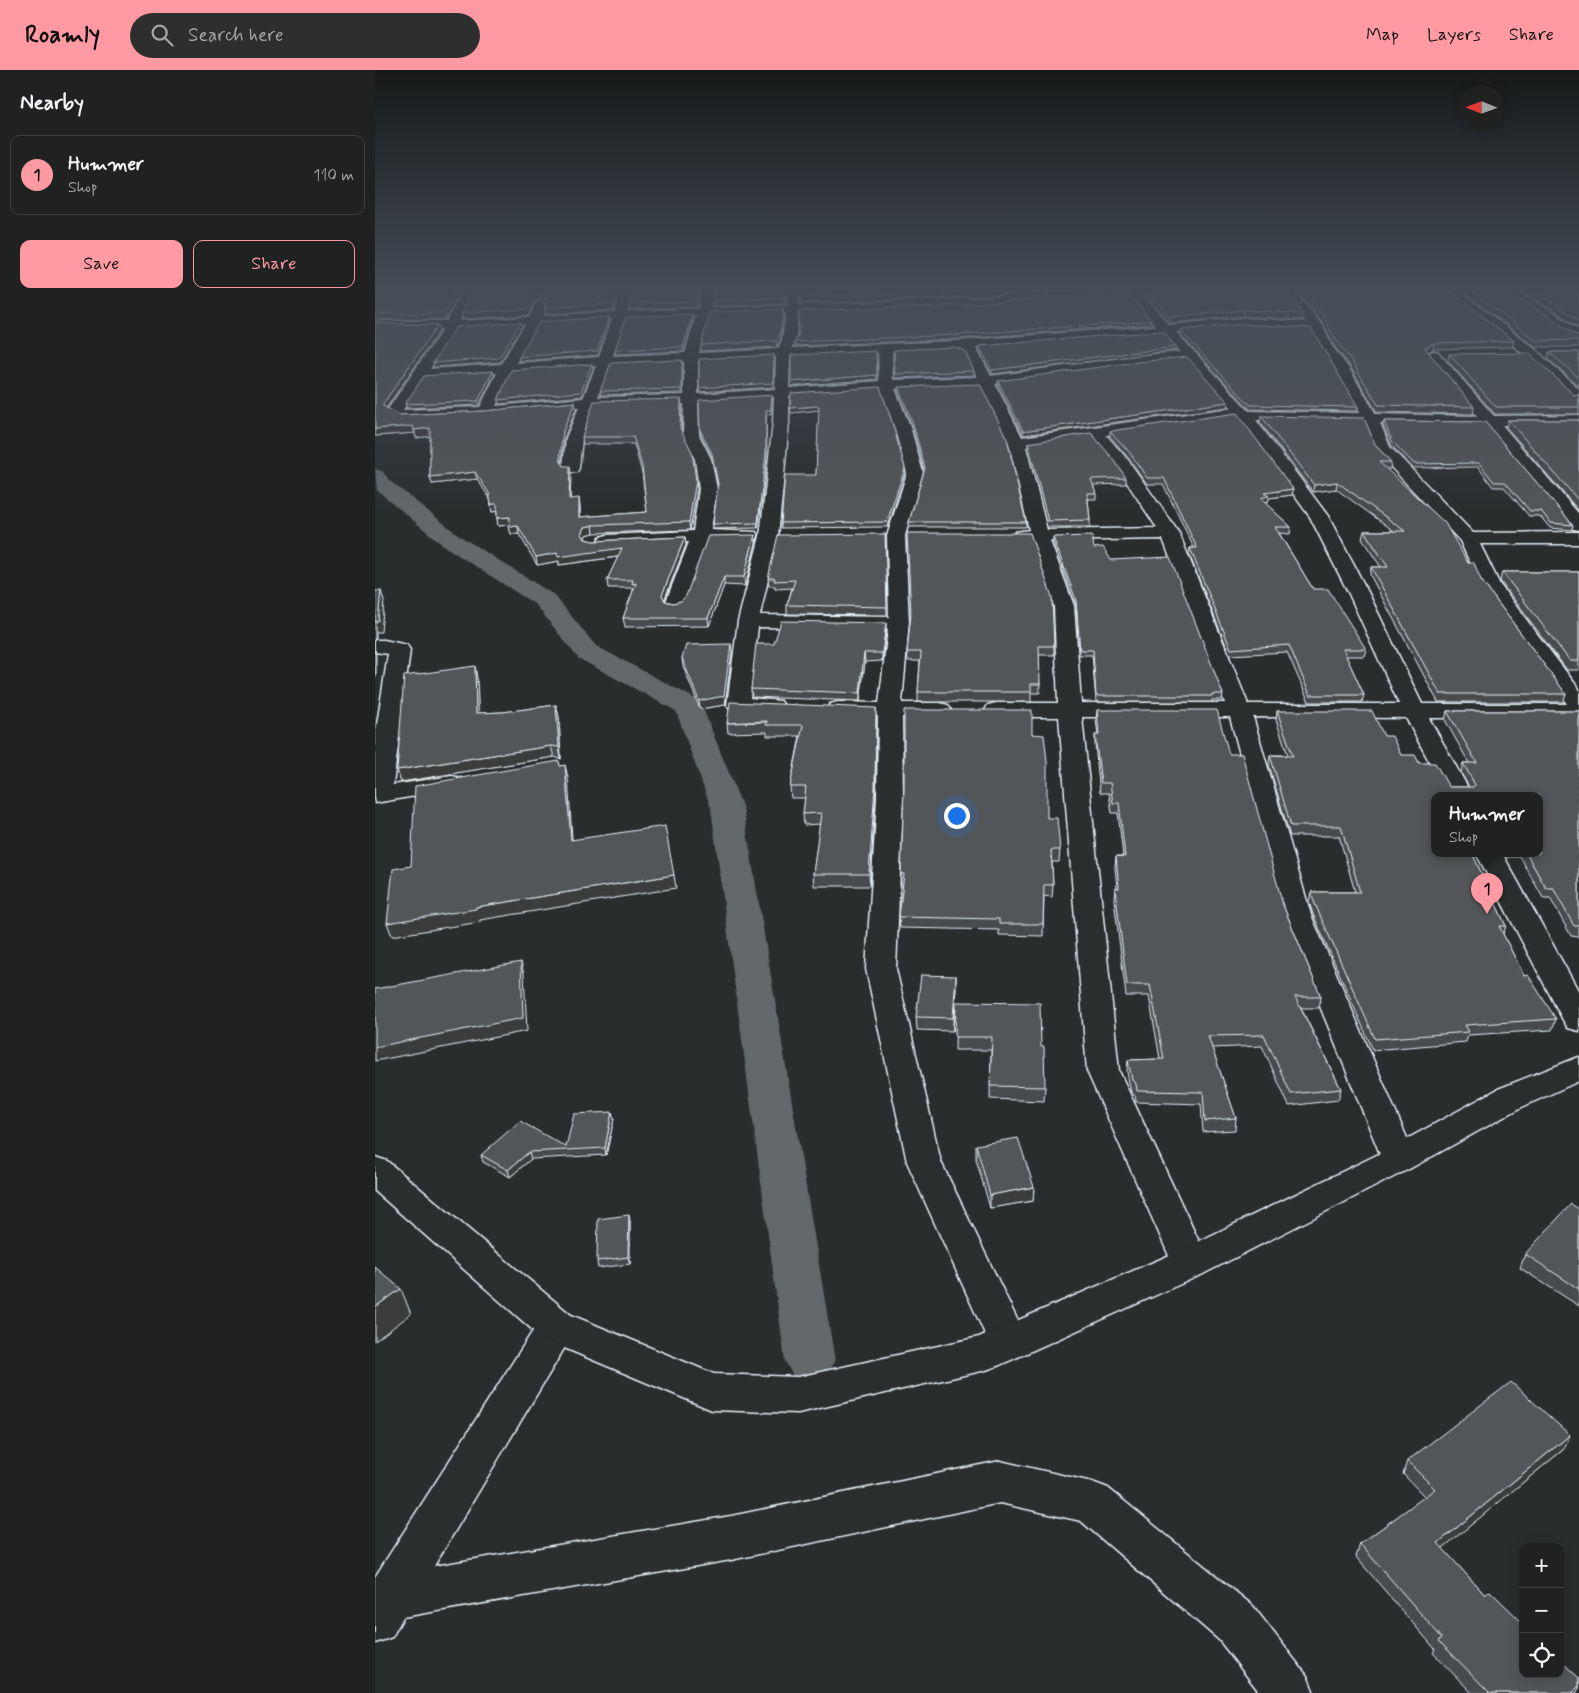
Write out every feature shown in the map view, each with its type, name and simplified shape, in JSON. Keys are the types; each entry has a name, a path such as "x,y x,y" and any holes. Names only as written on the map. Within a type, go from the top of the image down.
{"street":[{"path":"428,362 394,412 401,415 486,411 590,402 692,399 886,385 987,380 1123,362"},
{"path":"486,411 510,362"},
{"path":"420,374 595,362"},
{"path":"571,468 574,438 605,362"},
{"path":"675,604 701,536 708,489 703,458 691,435 691,362"},
{"path":"783,362 783,392 769,536 748,621 738,705 890,711 1239,709 1579,711"},
{"path":"885,362 886,385 902,426 915,472 896,536 899,623 890,711 890,799 881,969 924,1162 1007,1342"},
{"path":"977,362 1017,443 1039,536 1064,606 1070,710 1103,1071 1190,1263"},
{"path":"1197,362 1243,413 1319,516 1359,594 1413,710 1457,792"},
{"path":"1337,362 1370,418 1383,449 1468,539 1491,586 1579,704"},
{"path":"1440,362 1579,524"},
{"path":"1541,362 1579,397"},
{"path":"1017,443 1094,431 1243,413 1490,421 1579,420"},
{"path":"1094,431 1122,462 1170,532 1239,709 1297,915 1399,1158"},
{"path":"1001,536 1170,532"},
{"path":"593,541 701,536 789,536"},
{"path":"1468,539 1579,538"},
{"path":"748,621 899,623"},
{"path":"375,646 399,650 377,795 476,779"},
{"path":"1491,857 1579,1020"},
{"path":"375,1171 557,1327 712,1392 798,1396 986,1353 1007,1342 1190,1263 1399,1158 1510,1098 1579,1068"},
{"path":"383,1608 557,1327"},
{"path":"383,1608 1000,1482 1092,1503 1235,1623 1290,1693"}],"building":[{"path":"375,362 412,362 383,404 383,406 399,415 485,411 575,402 563,431 560,460 564,466 570,466 569,499 579,498 579,517 647,512 642,466 633,437 582,437 594,401 681,399 680,428 692,452 696,481 689,522 593,525 585,527 582,534 585,539 593,541 685,537 662,595 665,601 673,603 681,601 686,596 708,536 755,535 744,577 724,577 708,618 623,618 636,583 632,584 633,580 607,580 622,548 558,557 557,553 536,557 518,526 509,527 510,517 497,518 497,504 491,504 489,493 475,472 430,477 430,428 414,430 413,426 375,429"},
{"path":"682,362 682,389 600,391 611,363"},
{"path":"699,362 774,362 773,383 699,388"},
{"path":"791,362 876,362 877,375 791,382"},
{"path":"894,362 970,362 974,371 895,374"},
{"path":"988,362 1058,362 992,370"},
{"path":"1137,362 1191,362 1228,402 1023,431 998,381"},
{"path":"1210,362 1331,362 1358,407 1250,405"},
{"path":"1352,362 1436,362 1474,407 1378,405"},
{"path":"1456,362 1538,362 1574,395 1579,395 1579,407 1496,407"},
{"path":"1560,362 1579,362 1579,378"},
{"path":"592,364 581,392 498,400 511,370"},
{"path":"493,371 478,401 405,404 424,376"},
{"path":"980,384 1007,439 1026,522 909,522 925,468 912,421 898,387"},
{"path":"880,387 905,468 887,522 781,523 785,475 816,475 819,406 790,408 791,393"},
{"path":"772,395 771,410 766,410 766,453 758,523 713,524 718,484 712,454 700,430 699,400"},
{"path":"1237,413 1293,489 1264,493 1269,496 1260,498 1291,527 1275,527 1313,589 1328,589 1366,649 1343,649 1364,695 1310,695 1289,645 1231,649 1190,548 1197,548 1164,478 1147,478 1130,453 1110,431"},
{"path":"1261,416 1364,418 1376,446 1391,462 1379,462 1445,523 1468,563 1474,563 1481,580 1566,694 1440,694 1371,567 1388,567 1364,531 1405,531 1337,482 1314,485"},
{"path":"1508,420 1579,420 1579,501"},
{"path":"1384,421 1485,422 1573,525 1551,523 1541,511 1530,511 1505,482 1494,482 1479,463 1414,464 1392,441"},
{"path":"1091,433 1115,461 1126,478 1091,479 1096,493 1087,493 1090,520 1048,521 1028,443"},
{"path":"907,533 1030,533 1052,597 1054,646 1039,646 1040,684 1031,684 1031,692 918,692 921,652 907,652 911,614"},
{"path":"885,534 887,607 787,605 795,580 774,581 775,578 768,578 778,535"},
{"path":"1092,536 1094,548 1103,547 1111,560 1170,557 1223,694 1212,694 1212,696 1096,696 1093,650 1080,650 1076,600 1053,537"},
{"path":"1502,572 1579,572 1579,661 1570,661"},
{"path":"375,591 381,591 378,621 375,622"},
{"path":"781,621 886,623 882,653 864,653 860,693 751,689 756,644 774,644"},
{"path":"731,644 724,696 699,701 682,658 686,645"},
{"path":"475,666 476,713 503,712 556,705 559,747 551,746 397,770 404,676"},
{"path":"730,702 876,708 875,788 869,874 813,874 821,813 803,814 806,787 790,787 803,725 766,725 767,721 727,723"},
{"path":"904,710 1032,710 1032,734 1044,735 1047,761 1047,818 1057,818 1060,850 1051,850 1053,885 1044,885 1043,924 999,924 999,919 899,917 904,874 901,874"},
{"path":"1097,710 1217,710 1229,754 1242,754 1283,905 1321,997 1295,997 1341,1089 1291,1094 1264,1035 1208,1036 1236,1118 1205,1121 1203,1092 1137,1091 1136,1084 1132,1080 1128,1060 1164,1059 1150,985 1127,985 1115,888 1119,888 1116,856 1125,857 1119,803 1113,803 1110,783 1101,783 1095,735 1099,735"},
{"path":"1277,711 1372,711 1384,736 1392,736 1401,755 1415,755 1419,763 1435,763 1449,787 1473,787 1475,785 1463,763 1477,763 1447,711 1579,711 1579,926 1574,926 1553,888 1546,888 1528,857 1543,857 1543,792 1431,792 1431,857 1474,857 1506,926 1499,926 1524,976 1528,975 1556,1019 1465,1025 1469,1032 1375,1039 1311,892 1360,892 1341,826 1291,826 1270,755 1293,756"},
{"path":"559,761 560,766 565,765 571,840 665,826 674,875 387,923 393,869 411,866 415,786"},
{"path":"521,962 523,1018 375,1047 375,989"},
{"path":"921,975 956,976 953,1018 916,1017"},
{"path":"956,1002 1040,1003 1041,1047 1044,1047 1045,1087 990,1086 992,1037 955,1037"},
{"path":"612,1112 605,1148 529,1152 508,1170 481,1155 520,1121 566,1147 574,1114"},
{"path":"1018,1138 1034,1187 990,1195 976,1145"},
{"path":"1571,1204 1579,1209 1579,1289 1525,1254"},
{"path":"629,1215 628,1257 597,1261 598,1219"},
{"path":"375,1267 401,1289 375,1307"},
{"path":"1511,1382 1570,1435 1438,1543 1485,1595 1490,1591 1519,1619 1519,1678 1564,1678 1564,1664 1579,1678 1579,1686 1572,1693 1490,1693 1439,1641 1442,1638 1360,1544 1435,1489 1407,1461"}],"waterway":[{"path":"375,475 384,486 452,541 545,600 587,652 688,706 727,808 810,1361"}],"place":[{"name":"Hummer","path":"1487,914"}]}
